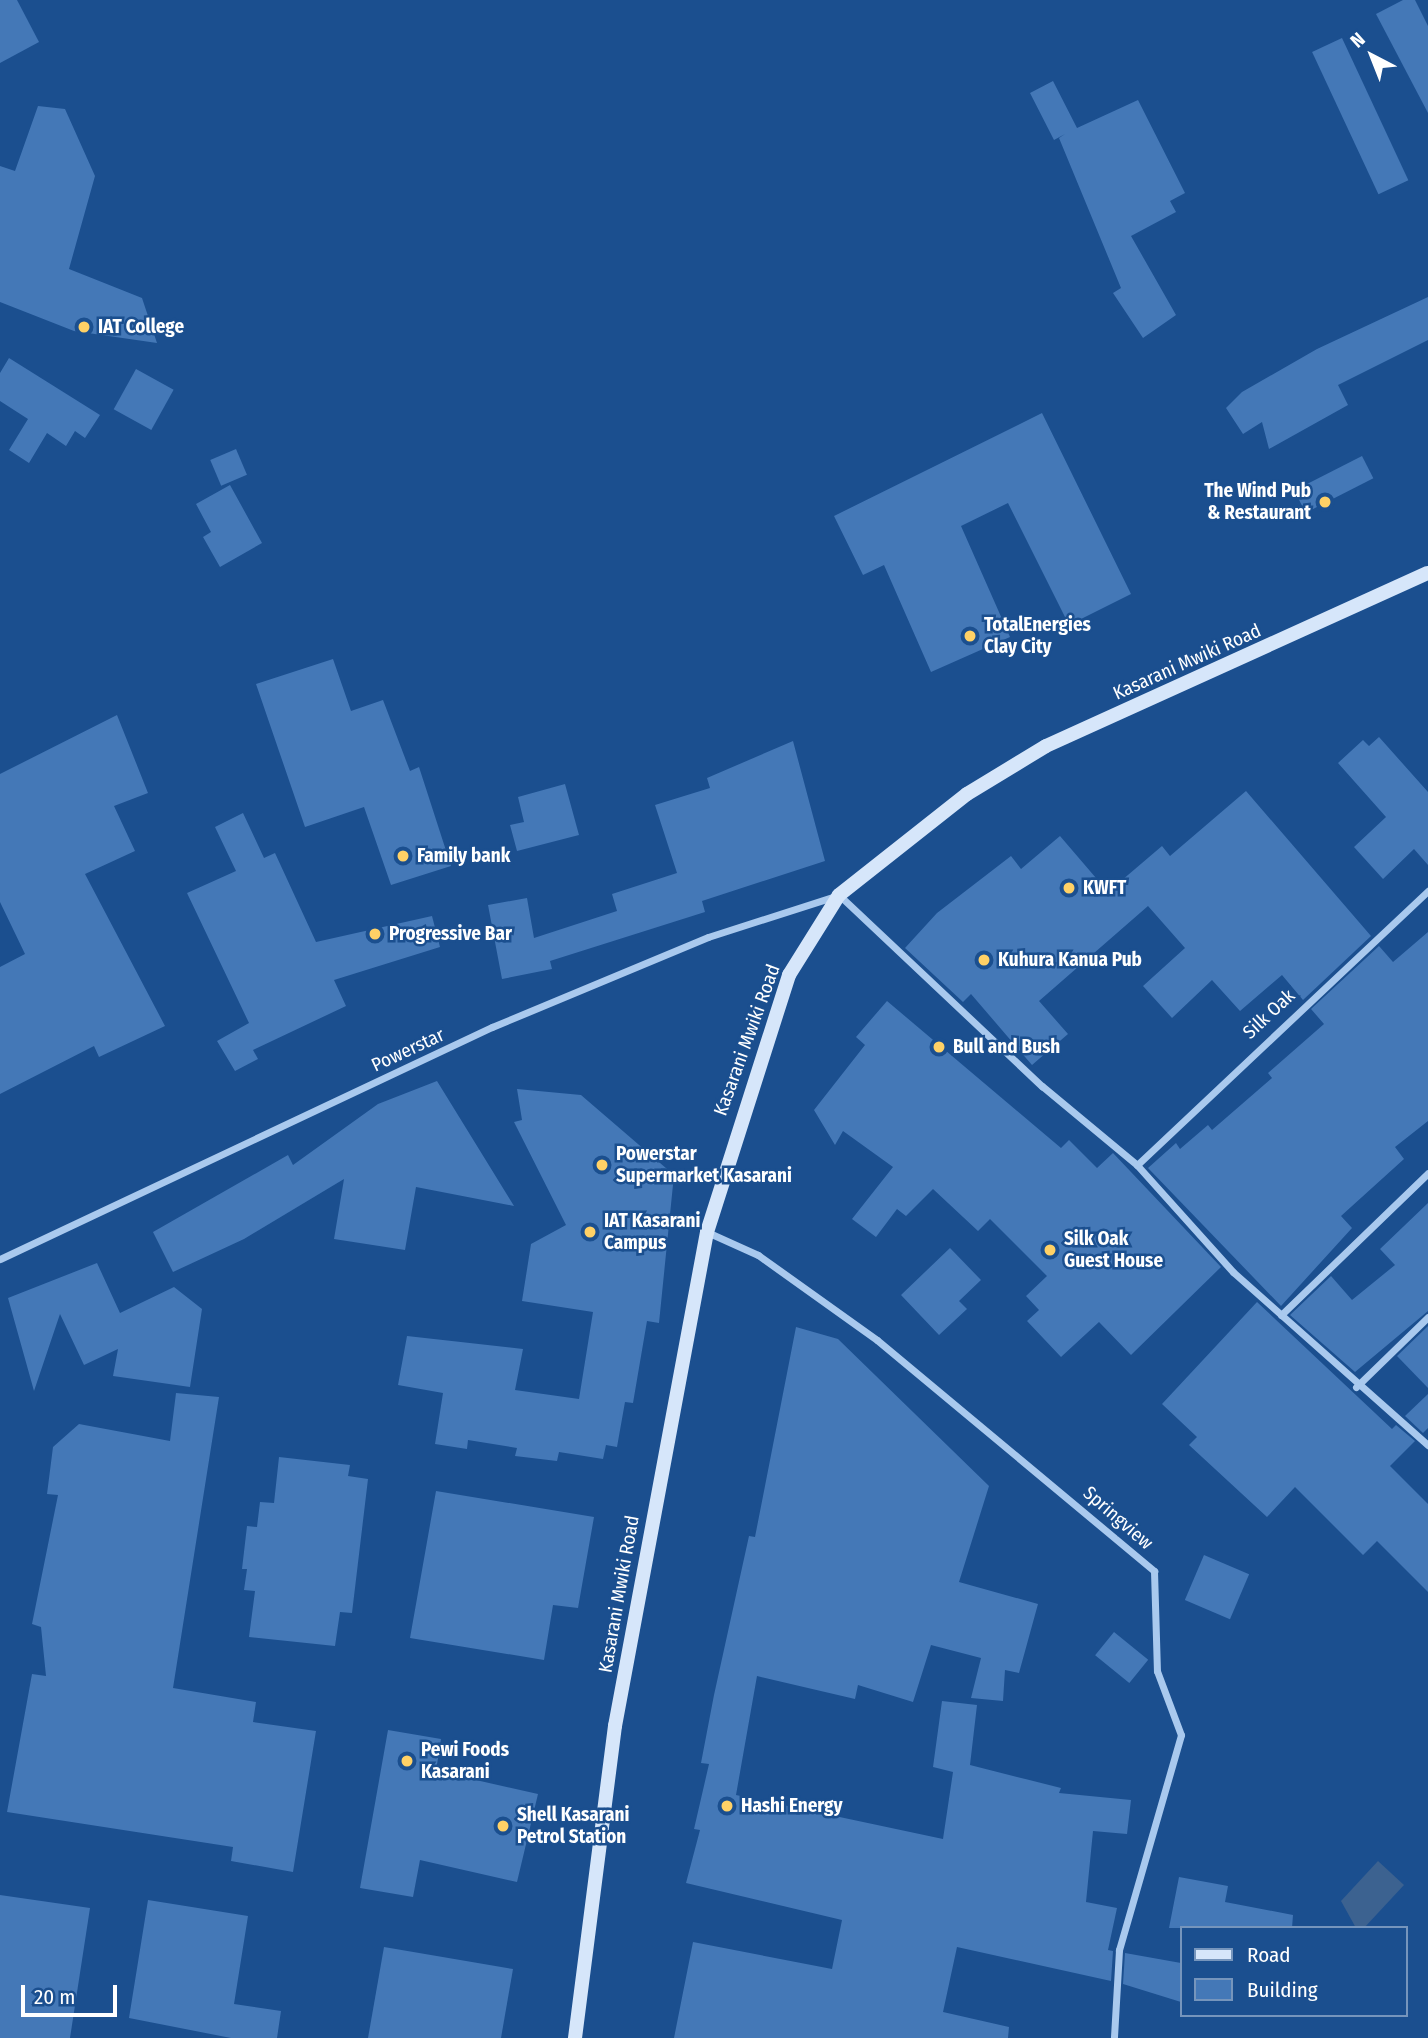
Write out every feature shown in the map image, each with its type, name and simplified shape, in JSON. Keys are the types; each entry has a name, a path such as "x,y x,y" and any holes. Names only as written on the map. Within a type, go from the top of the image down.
{"main road":[{"name":"Kasarani Mwiki Road","path":"575,2038 615,1726 707,1232 789,975 839,895 967,794 1046,746 1428,573"}],"street":[{"name":"Silk Oak","path":"1137,1165 1428,891"},
{"path":"839,895 1042,1086 1137,1165 1179,1218 1356,1387 1428,1445"},
{"name":"Powerstar","path":"0,1259 492,1027 708,937 839,895"},
{"path":"1281,1315 1428,1173"},
{"name":"Springview","path":"707,1232 758,1255 877,1340 1154,1571 1157,1671 1181,1735 1119,1950 1114,2038"},
{"path":"1356,1387 1428,1317"}],"water":[{"path":"1378,1861 1404,1885 1366,1926 1355,1926 1341,1901"}],"building":[{"path":"0,0 17,0 39,42 0,63"},
{"path":"1403,0 1415,0 1428,26 1428,113 1376,14"},
{"path":"1342,38 1408,180 1378,194 1312,52"},
{"path":"1053,81 1077,128 1138,100 1185,193 1170,201 1176,212 1131,236 1176,315 1143,338 1113,293 1121,288 1059,138 1065,134 1054,140 1030,93"},
{"path":"38,106 65,109 95,176 69,269 142,298 157,343 74,331 0,302 0,166 15,171"},
{"path":"1428,297 1428,340 1338,385 1348,405 1269,449 1262,422 1243,434 1226,408 1242,392 1317,349"},
{"path":"9,358 100,415 85,438 75,431 66,446 47,433 29,463 9,450 28,419 0,401 0,373"},
{"path":"136,369 174,390 151,430 114,409"},
{"path":"1042,413 1131,594 1069,625 1008,503 961,526 1010,637 931,672 884,565 863,575 834,516"},
{"path":"236,449 247,475 221,486 210,460"},
{"path":"1362,456 1373,478 1306,513 1294,491"},
{"path":"230,485 262,543 220,567 203,537 211,532 196,504"},
{"path":"333,659 351,711 383,700 410,771 419,767 451,866 391,885 364,807 305,827 256,684"},
{"path":"117,715 148,793 114,806 135,851 85,874 165,1026 99,1057 94,1046 0,1094 0,967 25,954 0,902 0,774"},
{"path":"1379,737 1428,792 1428,865 1414,849 1383,879 1354,847 1386,817 1338,763 1363,740 1369,746"},
{"path":"793,741 825,861 702,901 705,912 550,961 552,969 502,979 488,905 527,898 534,938 617,911 612,894 677,873 655,805 710,788 707,778"},
{"path":"565,784 579,835 517,851 510,825 524,822 518,797"},
{"path":"1246,791 1371,936 1303,1000 1282,975 1240,1011 1212,980 1172,1018 1143,986 1185,948 1148,906 1039,1001 1068,1034 1032,1065 971,994 963,1002 905,948 937,913 1011,856 1021,869 1060,836 1108,892 1162,846 1170,856"},
{"path":"243,813 264,858 275,853 316,942 432,916 440,947 334,980 346,1006 253,1050 258,1059 235,1071 217,1041 249,1023 187,893 236,871 215,827"},
{"path":"1428,932 1428,1121 1395,1147 1404,1159 1341,1216 1352,1228 1281,1306 1148,1168 1176,1143 1180,1149 1208,1125 1212,1130 1272,1078 1268,1073 1324,1024 1311,1009 1379,946 1393,962"},
{"path":"887,1001 1061,1148 1069,1140 1097,1168 1113,1153 1221,1267 1131,1355 1099,1322 1061,1357 1027,1321 1039,1310 1026,1296 1047,1276 990,1219 978,1231 933,1189 906,1216 897,1209 876,1237 852,1219 893,1167 843,1131 835,1145 814,1110 865,1045 856,1037"},
{"path":"437,1081 514,1206 416,1187 405,1250 334,1239 344,1179 244,1239 173,1272 153,1232 288,1155 293,1165 378,1104"},
{"path":"517,1089 581,1095 674,1175 659,1323 647,1321 633,1403 625,1402 617,1447 606,1445 603,1459 559,1452 557,1461 515,1456 517,1448 468,1440 467,1449 435,1444 443,1393 398,1385 407,1336 523,1349 515,1390 579,1399 593,1312 522,1301 531,1244 566,1225 514,1122 522,1120"},
{"path":"1428,1203 1428,1311 1355,1372 1290,1315 1331,1276 1352,1300 1395,1265 1380,1249"},
{"path":"950,1248 981,1280 959,1301 967,1309 939,1335 901,1295"},
{"path":"97,1263 120,1313 174,1287 202,1309 190,1387 113,1376 118,1349 84,1365 60,1314 34,1391 8,1298"},
{"path":"1257,1302 1392,1429 1396,1425 1415,1441 1390,1466 1428,1504 1428,1592 1377,1541 1363,1555 1295,1487 1267,1517 1189,1445 1197,1437 1162,1404"},
{"path":"1428,1326 1428,1388 1397,1356"},
{"path":"796,1327 838,1339 989,1486 959,1582 1038,1604 1019,1673 1005,1670 1003,1701 971,1698 981,1658 931,1645 913,1702 858,1685 855,1699 757,1676 736,1795 943,1839 953,1772 933,1767 942,1701 977,1705 970,1765 1061,1788 1059,1793 1131,1800 1127,1834 1093,1831 1086,1902 1117,1908 1108,1950 1113,1951 1111,1981 957,1947 943,2012 1009,2027 1008,2038 674,2038 693,1942 832,1969 842,1920 686,1883 700,1830 694,1829 709,1764 701,1763 714,1695 749,1536 755,1537"},
{"path":"176,1393 219,1397 173,1688 256,1702 253,1722 316,1731 293,1872 231,1861 233,1847 7,1812 32,1674 46,1676 41,1627 32,1624 58,1495 47,1494 53,1447 79,1424 170,1441"},
{"path":"1428,1394 1428,1428 1423,1433 1405,1416"},
{"path":"279,1457 350,1465 348,1476 368,1479 352,1613 340,1612 335,1646 249,1637 255,1591 244,1590 247,1569 242,1569 247,1526 257,1527 260,1502 274,1503"},
{"path":"436,1491 594,1517 578,1608 553,1605 544,1660 410,1638"},
{"path":"1204,1555 1249,1574 1230,1619 1185,1600"},
{"path":"1114,1632 1148,1660 1129,1683 1095,1655"},
{"path":"388,1730 441,1739 436,1771 538,1794 517,1882 420,1860 413,1897 360,1888"},
{"path":"1179,1877 1228,1886 1225,1902 1293,1915 1292,1926 1169,1928"},
{"path":"0,1895 90,1908 70,2038 0,2038"},
{"path":"148,1900 248,1916 234,2004 281,2011 277,2038 231,2038 129,2018"},
{"path":"384,1947 513,1969 501,2038 368,2038"},
{"path":"1125,1953 1180,1963 1180,2002 1123,1984"}],"place":[{"name":"IAT College","path":"84,327"},
{"name":"The Wind Pub & Restaurant","path":"1325,502"},
{"name":"TotalEnergies Clay City","path":"970,636"},
{"name":"Family bank","path":"403,856"},
{"name":"KWFT","path":"1069,888"},
{"name":"Progressive Bar","path":"375,934"},
{"name":"Kuhura Kanua Pub","path":"984,960"},
{"name":"Bull and Bush","path":"939,1047"},
{"name":"Powerstar Supermarket Kasarani","path":"602,1165"},
{"name":"IAT Kasarani Campus","path":"590,1232"},
{"name":"Silk Oak Guest House","path":"1050,1250"},
{"name":"Pewi Foods Kasarani","path":"407,1761"},
{"name":"Hashi Energy","path":"727,1806"},
{"name":"Shell Kasarani Petrol Station","path":"503,1826"}]}
